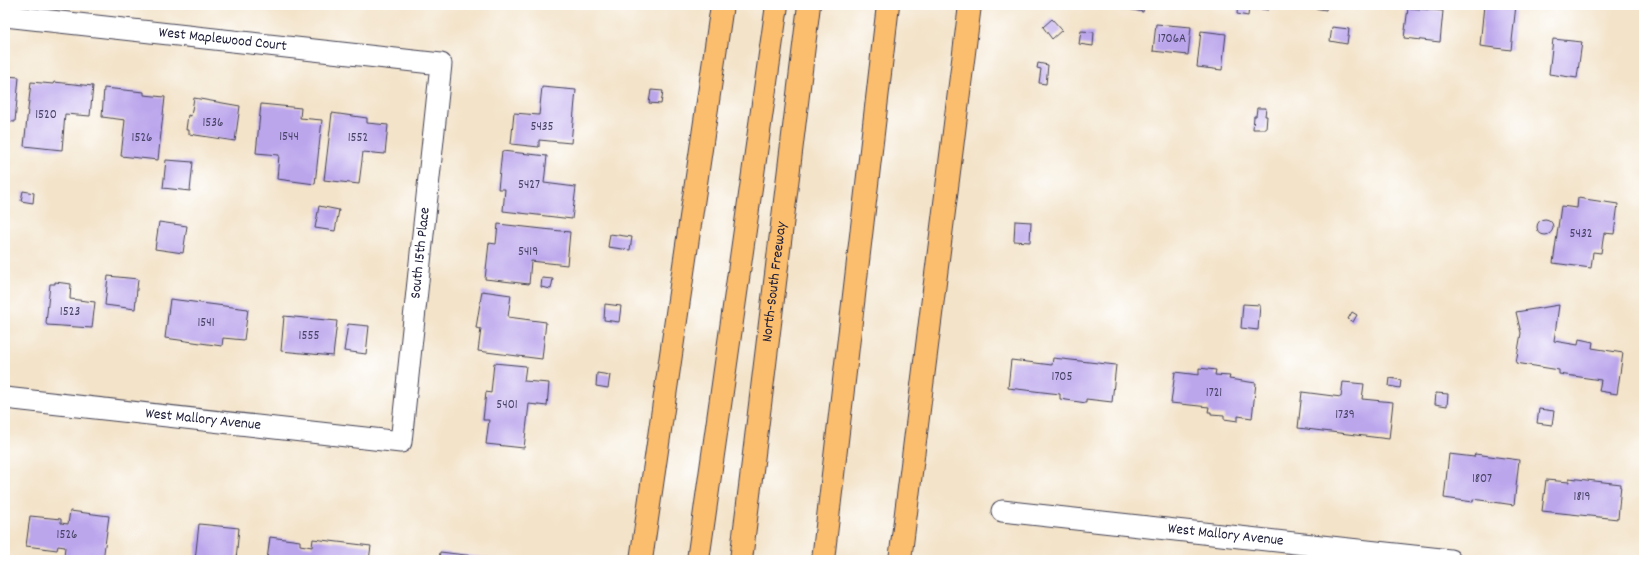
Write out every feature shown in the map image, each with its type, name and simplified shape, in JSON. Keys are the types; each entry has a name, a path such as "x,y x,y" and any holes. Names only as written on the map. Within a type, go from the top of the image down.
{"highway":[{"path":"641,560 722,5"},
{"path":"698,560 777,5"},
{"name":"North-South Freeway","path":"741,560 809,5"},
{"path":"823,560 888,5"},
{"path":"900,560 970,5"}],"street":[{"name":"West Maplewood Court","path":"5,16 441,64"},
{"name":"South 15th Place","path":"400,442 441,64"},
{"name":"West Mallory Avenue","path":"5,398 400,442"},
{"name":"West Mallory Avenue","path":"1002,511 1450,560"}],"building":[{"path":"1107,5 1144,5 1143,12"},
{"path":"1238,5 1269,5 1268,10 1249,7 1248,16 1237,14"},
{"path":"1296,5 1327,5 1326,10"},
{"path":"1484,5 1516,5 1511,50 1480,46"},
{"path":"1408,8 1443,11 1440,42 1404,38"},
{"path":"1052,19 1062,30 1052,39 1043,27"},
{"path":"1156,24 1191,27 1188,55 1153,51"},
{"path":"1332,27 1349,29 1347,44 1330,41"},
{"path":"1081,31 1094,32 1093,46 1079,44"},
{"path":"1201,31 1226,34 1222,70 1197,67"},
{"path":"1553,39 1582,42 1577,78 1549,74"},
{"path":"1038,63 1048,65 1046,84 1039,83 1041,69 1037,68"},
{"path":"5,76 19,77 15,122 5,121"},
{"path":"31,82 53,84 54,82 93,86 90,116 65,114 62,150 24,146"},
{"path":"542,87 576,90 571,143 539,140 539,147 511,144 514,113 539,115"},
{"path":"104,88 144,92 144,95 165,97 158,160 121,156 125,120 102,117"},
{"path":"651,90 663,91 661,104 649,103"},
{"path":"194,98 240,106 235,141 189,134 189,130 186,130 188,115 191,116"},
{"path":"261,104 301,108 300,118 322,120 315,184 277,179 279,155 256,153"},
{"path":"1257,108 1266,108 1266,129 1253,129 1254,116 1256,116"},
{"path":"332,113 367,118 367,123 388,125 385,154 363,152 359,184 324,180"},
{"path":"502,151 547,156 544,183 576,187 572,219 503,211 505,189 498,189"},
{"path":"166,160 193,162 190,191 163,188"},
{"path":"23,191 34,193 33,203 21,201"},
{"path":"1578,198 1618,204 1614,234 1604,233 1601,253 1593,252 1591,268 1553,263 1561,206 1577,208"},
{"path":"319,206 339,210 335,231 315,228"},
{"path":"1542,219 1548,219 1553,224 1551,233 1548,235 1542,235 1537,230 1537,224"},
{"path":"1015,221 1031,222 1030,242 1014,241"},
{"path":"159,222 187,226 183,253 155,249"},
{"path":"498,224 570,232 567,265 531,261 529,284 485,279 489,243 496,244"},
{"path":"610,234 632,237 630,250 608,247"},
{"path":"108,276 138,279 135,309 105,305"},
{"path":"542,278 553,279 551,289 541,287"},
{"path":"55,282 71,284 70,299 95,302 92,328 47,325 50,284 55,284"},
{"path":"482,291 511,295 508,317 546,322 542,359 478,351 481,329 476,328"},
{"path":"170,299 248,309 244,340 223,338 222,346 165,338"},
{"path":"605,304 621,306 619,322 604,320"},
{"path":"1243,304 1260,305 1258,330 1241,328"},
{"path":"1559,305 1554,341 1578,345 1579,339 1593,342 1592,348 1623,353 1617,394 1599,391 1601,380 1559,374 1559,370 1516,363 1521,333 1516,312"},
{"path":"1352,312 1357,315 1353,322 1348,319"},
{"path":"284,316 337,321 333,356 281,351"},
{"path":"348,324 369,326 366,354 344,351"},
{"path":"1053,358 1116,365 1112,402 1086,399 1086,403 1060,399 1060,394 1008,388 1011,360 1052,365"},
{"path":"494,363 526,366 524,381 549,383 547,406 529,404 524,448 486,444 489,420 483,420 486,392 491,393"},
{"path":"1199,368 1216,370 1215,375 1230,376 1229,379 1256,383 1252,418 1238,416 1238,421 1224,419 1224,415 1211,414 1211,412 1208,412 1209,407 1171,403 1175,372 1199,375"},
{"path":"597,373 610,375 608,388 596,386"},
{"path":"1390,378 1401,380 1400,388 1389,386"},
{"path":"1343,382 1364,384 1362,399 1393,402 1389,439 1298,428 1302,392 1341,397"},
{"path":"1436,393 1448,394 1447,406 1435,404"},
{"path":"1539,409 1554,411 1552,425 1537,423"},
{"path":"1449,454 1474,457 1475,454 1519,460 1514,505 1473,499 1473,502 1444,498"},
{"path":"1569,478 1621,484 1618,519 1542,511 1546,480 1569,482"},
{"path":"70,511 109,516 103,560 64,556 65,547 58,546 57,550 26,546 30,516 61,519 61,523 68,524"},
{"path":"199,524 239,528 236,560 195,560"},
{"path":"270,537 300,541 300,545 312,547 313,539 371,546 369,560 267,560"},
{"path":"440,552 499,559 499,560 439,560"}]}
